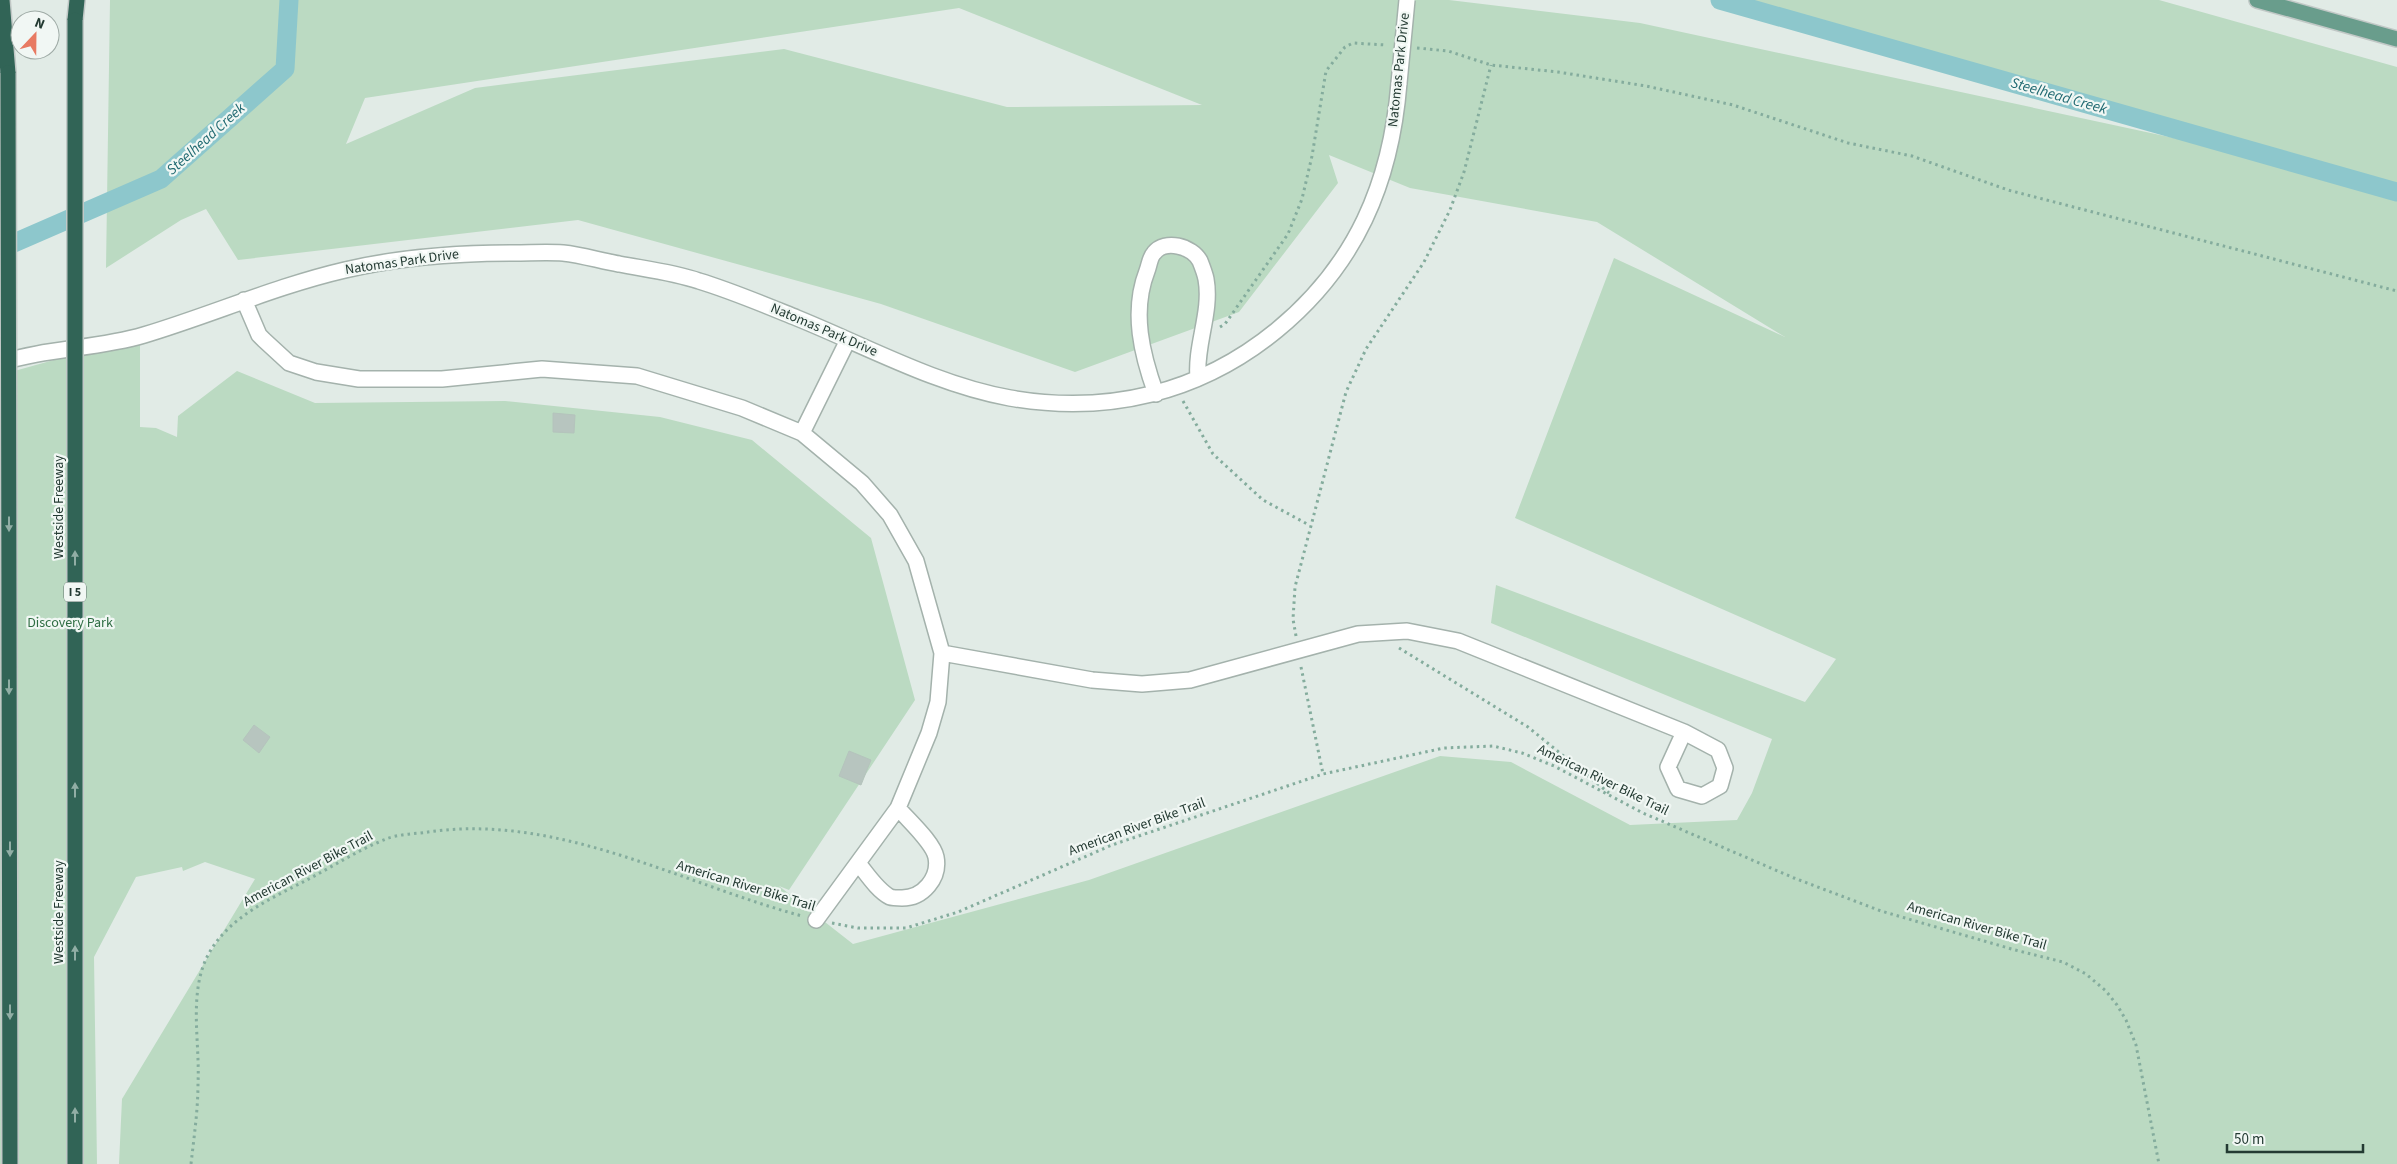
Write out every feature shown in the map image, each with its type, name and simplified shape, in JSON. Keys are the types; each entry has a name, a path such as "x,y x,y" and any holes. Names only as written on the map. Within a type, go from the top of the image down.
{"highway":[{"path":"2,0 8,73"},
{"path":"8,0 10,1164"},
{"name":"Westside Freeway","path":"75,1164 76,0"}],"main road":[{"path":"2256,0 2397,39"}],"street":[{"name":"Natomas Park Drive","path":"0,363 140,336 244,300 346,269 454,253 563,253 695,279 907,365 1008,397 1053,403 1106,403 1156,394 1198,378 1256,348 1298,313 1331,277 1355,241 1373,203 1396,118 1407,0"},
{"path":"1156,394 1144,360 1138,315 1144,280 1154,253 1167,245 1182,247 1199,259 1206,280 1205,312 1197,360 1198,378"},
{"path":"244,300 259,335 289,363 316,372 378,379 442,379 542,369 637,376 742,408 802,433 862,483 890,515 916,561 942,653 938,702 929,733 898,808 816,920"},
{"path":"802,433 848,340"},
{"path":"942,653 1092,680 1142,684 1190,680 1358,634 1407,631 1458,641 1684,732"},
{"path":"858,863 876,885 891,898 909,898 925,891 935,874 936,857 930,844 898,808"}],"path":[{"path":"1199,342 1225,324 1288,234 1302,199 1312,156 1326,71 1345,47 1353,43 1394,45"},
{"path":"1412,47 1448,51 1491,65 1558,72 1646,86 1734,105 1848,143 1912,156 2008,190 2397,291"},
{"path":"1323,774 1293,619 1294,586 1346,392 1362,357 1424,262 1450,210 1464,172 1491,65"},
{"path":"1175,387 1213,454 1263,500 1309,525"},
{"path":"1393,645 1448,676 1528,727 1614,798"},
{"name":"American River Bike Trail","path":"191,1164 198,1081 198,992 206,960 216,942 254,908 387,838 448,829 517,832 552,837 596,848 766,906 816,920 858,928 906,928 958,912 1112,845 1323,774 1444,748 1493,746 1522,753 1554,766 1643,813 1794,878 1880,911 2006,948 2063,962 2086,974 2112,998 2130,1028 2136,1045 2159,1164"}],"green space":[{"name":"Discovery Park","path":"110,0 1449,0 1640,23 2397,186 2397,1164 119,1164 122,1099 255,879 205,862 183,871 182,867 136,877 94,957 97,1164 0,1164 0,375 140,336 140,427 156,428 177,437 178,416 237,371 315,403 505,401 660,417 752,440 871,538 915,700 789,890 779,886 853,944 1089,880 1440,756 1511,762 1630,825 1737,820 1752,793 1772,739 1491,623 1496,585 1805,702 1836,659 1515,518 1614,258 1785,337 1597,222 1410,188 1329,155 1338,183 1239,312 1075,372 881,304 578,220 238,260 206,209 181,220 106,268","holes":["959,8 1202,105 1007,107 784,49 475,88 346,144 365,98"]},
{"path":"1721,0 2159,0 2397,67 2397,184"}],"building":[{"path":"553,413 575,415 574,433 553,432"},
{"path":"254,725 270,737 259,753 243,740"},
{"path":"849,751 871,760 861,785 839,776"}],"waterway":[{"name":"Steelhead Creek","path":"0,249 161,179 285,69 289,0"},
{"name":"Steelhead Creek","path":"1720,0 2397,192"}]}
